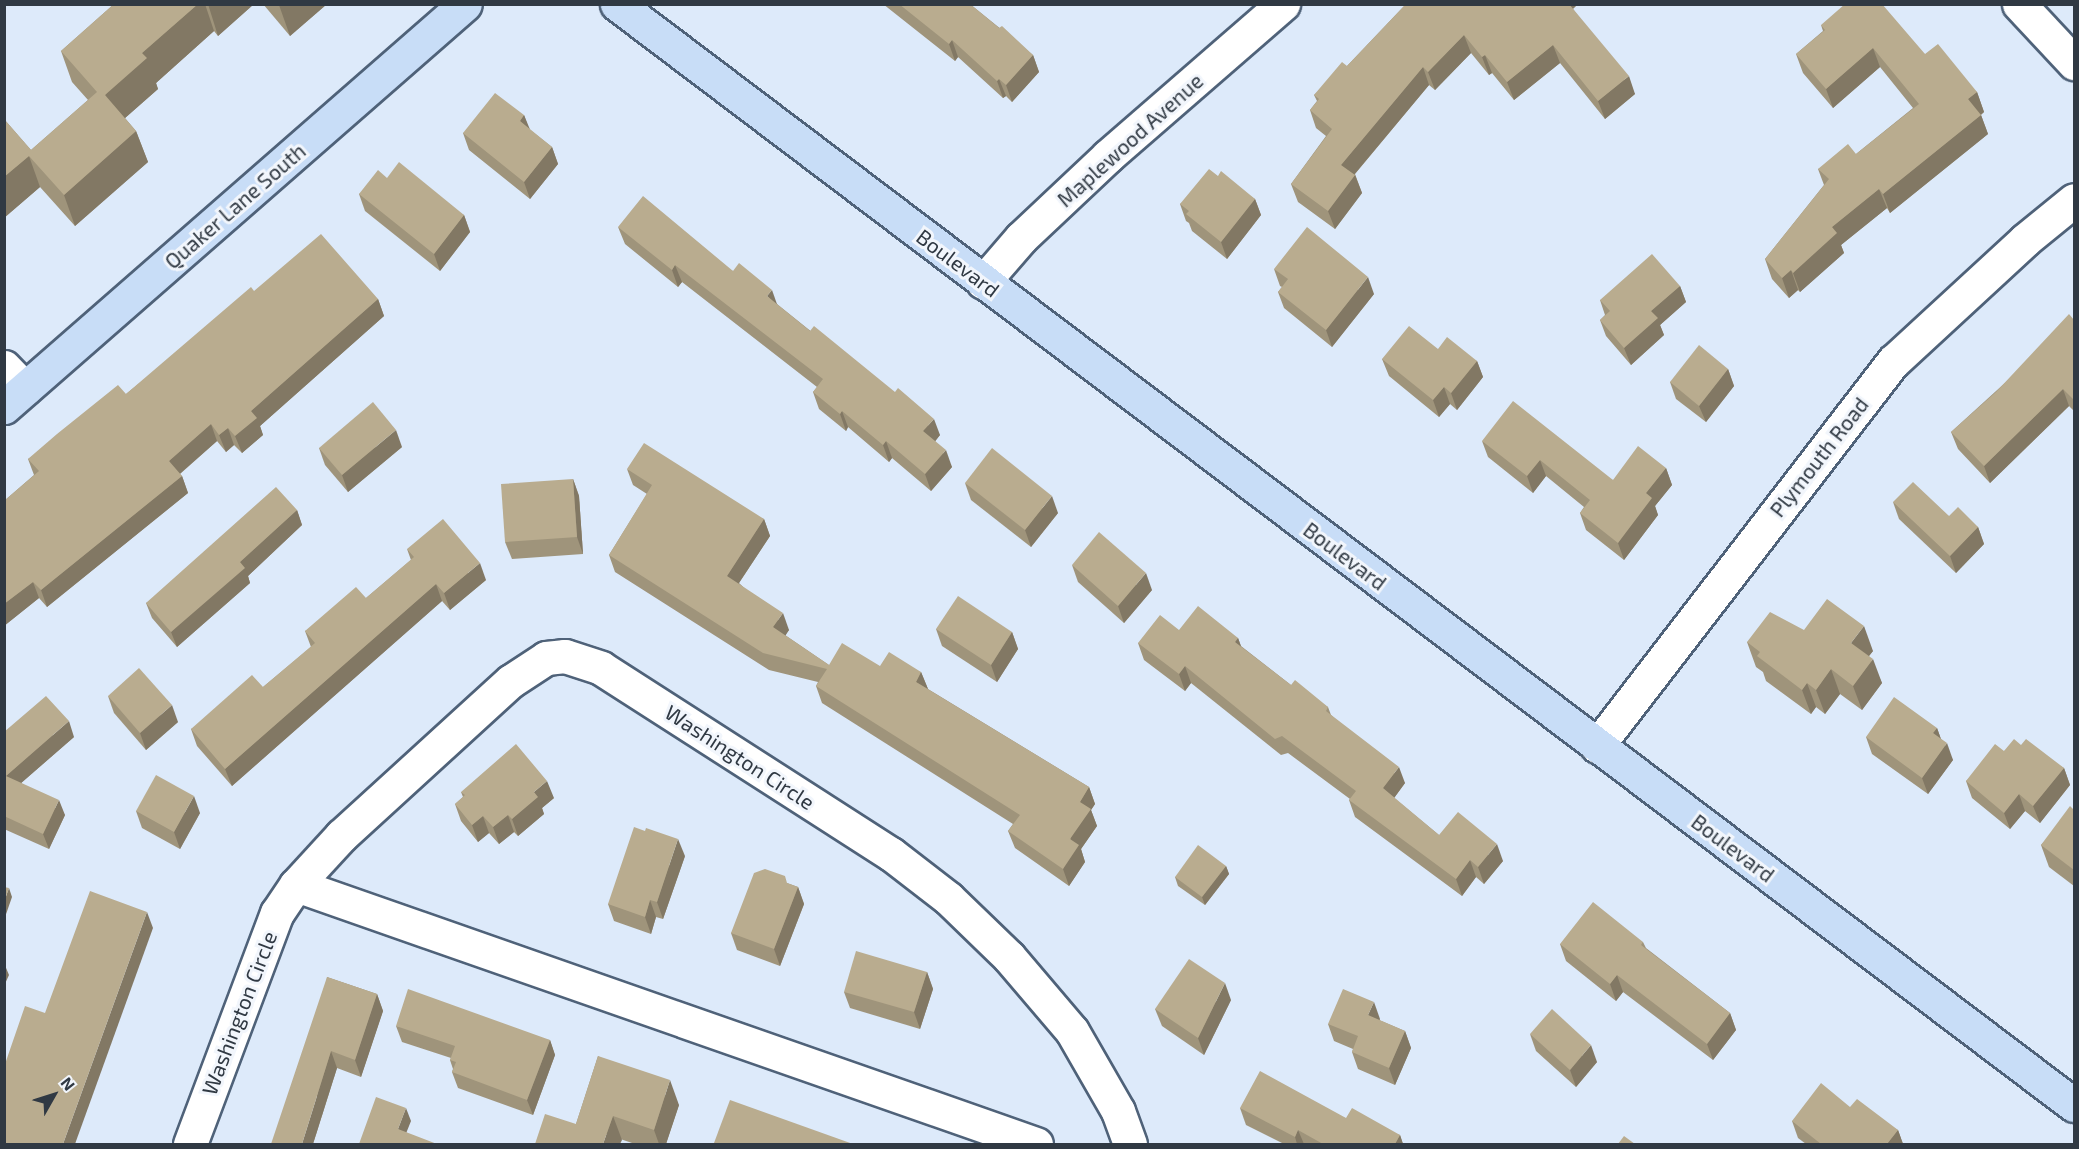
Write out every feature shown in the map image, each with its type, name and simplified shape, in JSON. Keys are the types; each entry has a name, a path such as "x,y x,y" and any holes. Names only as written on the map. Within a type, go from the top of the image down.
{"main road":[{"name":"Quaker Lane South","path":"11,388 465,4"},
{"name":"Boulevard","path":"617,4 2074,1105"}],"street":[{"name":"Maplewood Avenue","path":"983,282 1021,238 1108,156 1283,4"},
{"path":"2019,4 2074,63"},
{"name":"Plymouth Road","path":"1597,746 1894,361 2025,240 2074,200"},
{"name":"Washington Circle","path":"190,1144 277,913 296,885 341,836 529,666 546,658 584,660 891,854 948,898 1009,957 1072,1031 1118,1111 1130,1144"},
{"path":"296,885 1035,1144"}],"building":[{"path":"114,4 198,4 142,53 147,58 105,95 136,131 64,195 29,156 4,177 4,119 31,150 97,92 61,51"},
{"path":"899,4 970,4 999,28 1002,26 1033,55 1006,85 999,79 997,81 952,40 949,44"},
{"path":"1406,4 1569,4 1629,76 1598,101 1553,45 1507,82 1485,55 1482,57 1464,35 1428,72 1423,67 1341,165 1355,175 1328,211 1291,184 1332,129 1310,110 1319,99 1314,95 1342,62 1347,66"},
{"path":"1845,4 1882,4 1925,54 1938,44 1977,92 1968,99 1981,115 1883,194 1879,189 1832,227 1837,233 1793,273 1791,270 1782,278 1765,259 1829,179 1818,169 1848,144 1856,154 1919,104 1873,48 1826,89 1796,54 1825,30 1821,25"},
{"path":"495,93 524,115 520,121 552,147 524,182 463,133"},
{"path":"399,162 464,215 434,254 359,194 378,170 387,178"},
{"path":"1209,169 1218,176 1221,171 1255,199 1221,242 1186,214 1189,211 1180,204"},
{"path":"643,196 733,271 739,263 772,290 767,296 810,331 814,326 895,392 898,388 934,419 923,431 946,450 925,474 886,441 883,445 842,411 840,414 813,392 823,379 675,265 672,270 618,227"},
{"path":"1307,227 1368,277 1326,330 1278,292 1288,279 1274,269"},
{"path":"321,234 378,299 251,411 257,418 235,436 228,428 219,435 211,424 169,461 182,476 41,590 33,582 4,604 4,501 39,471 28,459 118,385 126,394 251,287 254,291"},
{"path":"1652,254 1680,286 1651,311 1658,318 1624,348 1600,320 1610,311 1600,300"},
{"path":"2069,314 2074,320 2074,398 2063,389 1984,466 1951,432 1996,392"},
{"path":"1409,326 1438,349 1447,337 1477,361 1451,393 1444,387 1433,400 1382,359"},
{"path":"1699,345 1728,369 1699,406 1670,382"},
{"path":"1513,401 1613,480 1638,446 1666,468 1646,493 1652,498 1618,543 1580,513 1590,500 1540,460 1527,476 1482,441"},
{"path":"373,402 396,430 342,475 319,448"},
{"path":"644,443 764,519 727,576 783,613 773,627 829,665 842,643 880,666 889,652 921,672 916,682 1089,787 1080,802 1091,809 1070,839 1079,845 1063,869 1008,831 1020,815 816,686 827,669 763,653 609,555 652,485 627,469"},
{"path":"992,448 1052,496 1025,530 965,483"},
{"path":"573,479 577,537 505,542 501,484"},
{"path":"1913,482 1949,516 1958,507 1978,527 1950,556 1893,502"},
{"path":"276,487 297,510 240,562 245,568 171,632 146,603"},
{"path":"443,519 480,563 444,593 436,584 225,769 191,729 252,675 263,687 315,643 305,631 356,587 366,598 414,557 407,549"},
{"path":"1099,532 1146,573 1118,606 1072,565"},
{"path":"958,596 1012,632 991,665 936,629"},
{"path":"1827,599 1864,626 1851,643 1873,659 1853,686 1831,669 1816,690 1807,683 1802,690 1757,656 1760,652 1747,642 1770,612 1804,630"},
{"path":"1198,606 1238,638 1235,642 1291,685 1295,680 1328,707 1326,711 1399,767 1383,788 1439,835 1458,812 1497,844 1478,867 1470,860 1456,879 1349,800 1356,791 1282,736 1275,739 1185,666 1179,674 1138,643 1160,615 1179,630"},
{"path":"139,668 172,705 140,733 108,696"},
{"path":"46,696 69,721 6,776 59,800 43,834 4,816 4,732"},
{"path":"1894,697 1937,728 1933,733 1947,743 1922,778 1866,737"},
{"path":"2014,739 2021,745 2026,739 2064,768 2033,806 2019,794 2004,813 1966,781 1995,744 2004,751"},
{"path":"516,744 547,781 534,792 538,797 512,819 508,815 493,827 483,816 472,825 455,804 465,795 461,792"},
{"path":"156,775 194,796 174,832 136,811"},
{"path":"2070,806 2074,810 2074,870 2041,845"},
{"path":"634,827 645,831 646,828 678,839 657,902 650,900 645,917 608,904"},
{"path":"1198,845 1226,866 1202,897 1175,877"},
{"path":"765,869 785,876 787,883 798,887 774,949 731,933 754,873"},
{"path":"4,887 9,888 4,902"},
{"path":"90,891 147,912 63,1144 4,1144 4,1067 25,1006 45,1013"},
{"path":"1593,902 1643,942 1641,945 1730,1013 1707,1044 1617,975 1610,984 1560,944"},
{"path":"856,951 927,972 914,1012 844,992"},
{"path":"1189,959 1225,983 1198,1038 1155,1009"},
{"path":"327,977 377,994 355,1060 331,1051 302,1144 271,1144"},
{"path":"408,989 550,1040 527,1100 452,1072 456,1062 450,1060 455,1046 396,1026"},
{"path":"1343,989 1374,1002 1368,1015 1405,1031 1389,1068 1352,1052 1358,1036 1328,1024"},
{"path":"1552,1009 1591,1045 1570,1070 1530,1034"},
{"path":"598,1056 670,1080 654,1130 613,1116 603,1144 535,1144 545,1114 576,1124"},
{"path":"1260,1071 1346,1118 1352,1108 1400,1135 1395,1144 1323,1144 1298,1130 1295,1137 1240,1108"},
{"path":"1821,1083 1850,1107 1857,1099 1898,1130 1887,1144 1821,1144 1792,1121"},
{"path":"376,1097 406,1108 398,1129 437,1144 359,1144"},
{"path":"730,1100 853,1144 714,1143"},
{"path":"1624,1136 1635,1144 1618,1144"}]}
